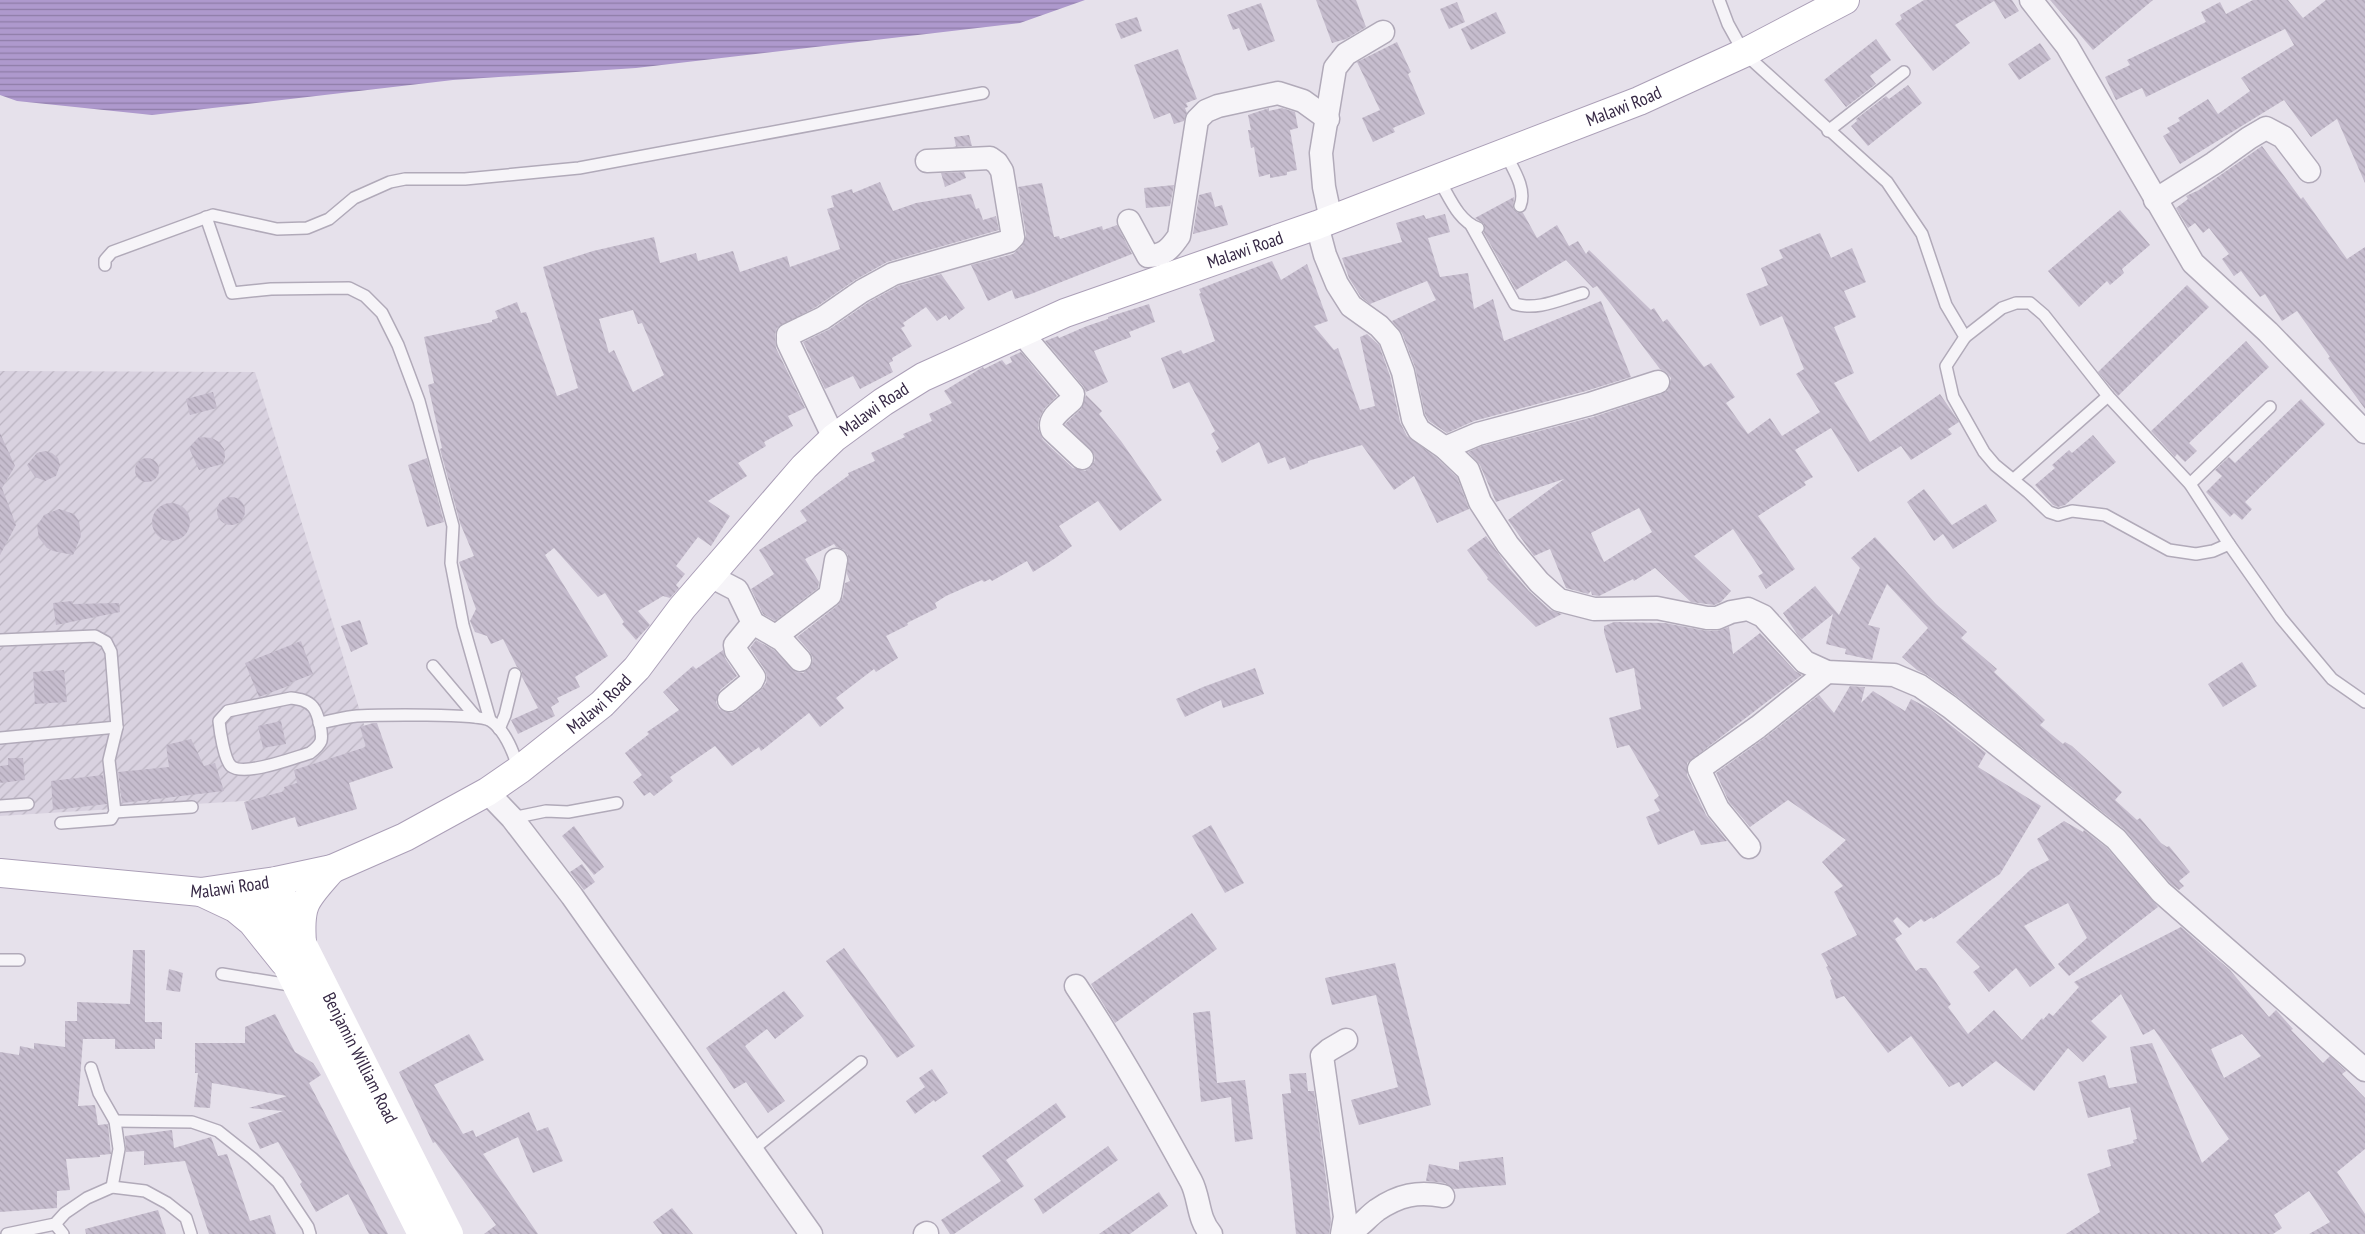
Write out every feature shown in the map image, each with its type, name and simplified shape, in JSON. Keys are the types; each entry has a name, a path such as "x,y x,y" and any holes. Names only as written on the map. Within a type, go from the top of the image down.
{"main road":[{"name":"Malawi Road","path":"0,874 201,892 276,881 332,869 404,837 487,792 519,770 602,704 637,668 682,608 804,467 834,438 883,402 923,377 1065,313 1439,180 1639,101 1744,53 1845,0"},
{"path":"201,892 235,908 293,953 304,906 332,869"},
{"name":"Benjamin William Road","path":"276,881 293,953 298,986 422,1234"},
{"name":"Benjamin William Road","path":"247,886 293,953 449,1234"}],"street":[{"path":"2031,0 2067,46 2192,263 2268,332 2362,426"},
{"path":"1384,32 1346,54 1335,68 1321,153 1324,187 1325,255 1337,284 1351,306 1379,326 1390,338 1403,372 1413,419 1419,430 1445,448 1468,470 1480,502 1508,545 1539,582 1559,600 1594,609 1657,608 1712,618 1748,609 1763,616 1805,662 1827,672 1894,675 1920,686 1950,707 2116,838 2161,892 2365,1070"},
{"path":"1130,221 1148,256 1160,256 1170,248 1179,236 1197,120 1206,112 1218,106 1278,93 1303,101 1328,119"},
{"path":"2155,200 2266,128 2283,137 2309,170"},
{"path":"834,438 788,342 788,335 824,318 862,291 893,274 1009,241 1013,237 1002,171 997,164 990,158 927,161"},
{"path":"1023,331 1030,343 1073,394 1072,400 1051,420 1050,424 1052,430 1082,458"},
{"path":"1445,448 1478,434 1590,404 1658,382"},
{"path":"776,636 830,595 836,560"},
{"path":"710,576 739,592 746,613 753,623 788,645 800,660"},
{"path":"729,700 752,681 754,677 736,651 735,645 753,623"},
{"path":"1748,847 1718,809 1699,768 1758,727 1827,672"},
{"path":"487,792 512,818 572,896 811,1234"},
{"path":"1076,986 1112,1040 1192,1184 1204,1229"},
{"path":"1342,1234 1345,1216 1322,1056 1346,1040"},
{"path":"1346,1234 1354,1231 1377,1210 1412,1193 1443,1196"}],"lane":[{"path":"1719,0 1728,24 1744,53 1828,131 1862,158 1887,182 1922,234 1946,306 1965,337"},
{"path":"1828,131 1904,72"},
{"path":"105,265 105,260 112,252 206,217 219,215 277,229 307,228 329,219 354,198 390,182 405,179 465,180 579,168 982,93"},
{"path":"1505,153 1524,198 1520,206"},
{"path":"1439,180 1462,218 1475,227 1515,304 1526,308 1540,306 1583,293"},
{"path":"206,217 232,294 272,289 349,288 366,296 382,313 398,345 419,401 438,469 453,526 451,563 463,625 490,720 499,729 514,755 519,770"},
{"path":"2229,544 2213,551 2196,554 2169,550 2105,515 2072,511 2058,515 2048,512 2014,479 1995,465 1984,452 1953,397 1946,366 1965,337 2002,308 2016,302 2030,303 2044,315 2108,396 2190,484 2281,618 2332,679 2365,702"},
{"path":"2014,479 2108,396"},
{"path":"2190,484 2270,407"},
{"path":"0,640 95,636 106,642 111,652 117,727 109,760 115,812 111,819 61,823"},
{"path":"433,666 476,717"},
{"path":"499,729 505,715 515,674"},
{"path":"291,698 302,699 313,707 319,723 321,741 310,753 249,770 236,770 229,764 220,733 219,721 228,711 291,698"},
{"path":"319,723 356,716 476,717 490,720"},
{"path":"0,738 117,727"},
{"path":"512,818 546,811 568,812 616,803"},
{"path":"0,806 28,804"},
{"path":"115,812 192,807"},
{"path":"0,960 19,960"},
{"path":"222,974 298,986"},
{"path":"752,1150 861,1062"},
{"path":"91,1068 99,1093 115,1121 119,1149 112,1187"},
{"path":"115,1121 192,1122 218,1131 278,1182 308,1227 310,1234"},
{"path":"7,1234 55,1224 66,1213 87,1198 112,1187 146,1191 167,1203 186,1218 191,1234"},
{"path":"55,1224 63,1234"}],"shaded area":[{"path":"0,0 1085,0 1020,23 636,68 453,80 152,115 17,101 0,95"},
{"path":"0,371 255,372 372,750 276,799 0,816"}],"building":[{"path":"1316,0 1356,0 1366,27 1346,39 1332,43"},
{"path":"1924,0 2012,0 2019,11 2005,19 1994,1 1955,25 1970,43 1933,71 1895,24 1902,19 1900,15"},
{"path":"2050,0 2153,0 2093,50"},
{"path":"2253,0 2288,0 2303,18 2326,0 2365,0 2365,183 2337,119 2311,137 2284,100 2180,164 2163,136 2170,132 2167,128 2180,121 2178,118 2208,99 2218,114 2250,91 2241,78 2294,45 2285,29 2146,97 2142,88 2116,100 2105,77 2130,65 2127,60 2206,22 2201,12 2220,2 2226,14"},
{"path":"1457,2 1465,22 1449,29 1440,9"},
{"path":"1261,3 1275,41 1248,51 1239,28 1233,30 1227,15"},
{"path":"1496,12 1506,33 1471,50 1461,29"},
{"path":"1137,17 1142,31 1121,39 1115,24"},
{"path":"1876,39 1891,60 1870,76 1876,84 1846,107 1824,80"},
{"path":"1397,42 1411,72 1408,74 1425,114 1393,128 1395,132 1373,142 1362,118 1380,110 1357,62"},
{"path":"2040,43 2051,59 2019,80 2008,64"},
{"path":"1178,49 1197,99 1186,103 1188,107 1185,108 1187,113 1184,121 1174,124 1170,113 1154,119 1134,65"},
{"path":"1908,85 1922,103 1868,146 1851,126 1857,121 1856,119 1886,96 1889,99"},
{"path":"1269,108 1269,111 1282,108 1295,112 1298,128 1290,130 1297,170 1287,172 1287,175 1270,178 1270,174 1259,177 1254,147 1251,148 1248,130 1251,130 1248,115"},
{"path":"969,135 972,146 953,147 956,146 954,137"},
{"path":"2262,146 2301,199 2303,197 2347,259 2365,247 2365,409 2297,311 2282,321 2265,294 2260,297 2241,271 2234,276 2222,259 2229,254 2209,228 2203,233 2195,223 2188,228 2176,208 2188,199 2186,196 2199,190"},
{"path":"964,172 966,178 945,187 941,173"},
{"path":"880,182 893,211 916,203 971,194 976,209 979,208 983,220 996,216 999,230 887,262 855,280 816,307 777,328 775,335 776,348 805,408 788,416 793,426 764,442 766,446 738,463 747,476 708,501 730,516 711,546 698,537 676,566 685,574 676,585 679,588 670,598 663,596 638,611 650,625 636,640 622,624 624,622 605,593 598,597 554,548 545,555 608,656 575,677 580,687 557,698 559,702 551,707 555,716 518,734 511,720 538,708 522,677 522,671 517,667 503,639 491,644 487,636 475,632 470,621 476,609 459,562 474,556 460,523 440,449 442,448 428,385 434,383 424,337 492,322 492,320 498,318 495,311 517,302 521,313 526,312 557,396 578,388 543,267 593,251 654,237 660,263 696,253 698,261 733,251 740,272 787,256 790,267 840,249 827,209 834,207 831,196 852,189 853,193","holes":["633,310 638,324 642,323 664,375 633,392 614,350 609,353 599,319"]},
{"path":"1042,183 1054,237 1059,236 1060,239 1102,226 1103,230 1117,225 1132,254 1031,294 1015,299 1012,290 988,301 971,265 1013,254 1022,246 1026,235 1018,187"},
{"path":"1174,185 1170,206 1146,208 1144,188"},
{"path":"1211,192 1215,207 1222,205 1228,225 1193,234 1199,195"},
{"path":"1514,197 1513,208 1518,213 1523,213 1537,238 1557,225 1569,246 1578,241 1586,254 1589,250 1651,310 1654,308 1663,322 1667,319 1704,367 1711,363 1735,397 1726,403 1748,434 1770,418 1782,436 1820,412 1796,374 1804,369 1782,316 1760,326 1746,294 1768,285 1761,268 1783,258 1779,250 1820,233 1831,258 1852,248 1866,282 1844,291 1856,317 1834,327 1854,373 1834,383 1870,442 1940,394 1959,422 1948,429 1952,434 1911,460 1901,446 1858,472 1831,428 1795,450 1813,477 1804,482 1806,485 1758,516 1795,569 1766,589 1758,576 1763,573 1733,529 1694,556 1731,591 1721,602 1714,605 1691,602 1655,568 1634,581 1633,579 1599,596 1592,595 1591,591 1588,594 1566,588 1550,549 1534,556 1508,520 1564,479 1496,502 1480,465 1468,452 1482,446 1593,417 1662,394 1668,390 1671,378 1660,369 1597,286 1593,288 1566,260 1516,290 1484,233 1484,224 1475,218","holes":["1639,508 1652,532 1604,562 1591,533"]},
{"path":"2120,210 2150,245 2122,269 2124,273 2110,285 2107,281 2079,307 2048,271"},
{"path":"1445,214 1450,232 1428,238 1440,277 1468,273 1474,309 1493,299 1504,341 1601,301 1631,377 1474,421 1447,433 1429,421 1425,414 1415,367 1402,333 1392,321 1436,300 1427,281 1370,304 1361,297 1349,278 1342,258 1402,242 1396,223 1424,215 1426,219"},
{"path":"1272,261 1281,280 1307,264 1328,321 1314,326 1334,350 1338,348 1360,410 1375,406 1360,337 1367,334 1379,345 1390,376 1400,422 1407,436 1437,458 1457,477 1469,509 1437,523 1414,476 1394,490 1362,445 1308,461 1308,463 1290,470 1285,457 1268,464 1259,442 1222,463 1216,451 1219,448 1211,434 1215,431 1189,382 1173,389 1161,358 1181,350 1183,354 1215,341 1199,289"},
{"path":"941,274 965,308 949,320 946,315 937,321 926,307 903,323 905,326 901,328 912,346 892,358 893,361 889,363 893,372 860,389 853,376 825,389 803,342 830,329 869,302 898,286"},
{"path":"2187,285 2209,307 2118,396 2098,372"},
{"path":"1149,304 1155,322 1129,332 1131,337 1094,351 1108,382 1086,392 1045,341 1058,336 1059,338 1108,319 1108,317"},
{"path":"2246,341 2269,367 2189,443 2197,451 2185,462 2177,454 2175,457 2151,431"},
{"path":"1021,352 1057,396 1044,409 1039,419 1038,428 1043,440 1073,468 1085,471 1091,467 1095,460 1094,454 1065,424 1081,409 1086,395 1102,411 1099,414 1121,441 1162,500 1120,531 1098,501 1059,526 1072,546 1054,559 1033,572 1027,561 992,581 990,579 984,582 982,580 946,596 935,603 937,608 886,636 898,658 876,672 874,669 836,698 844,708 820,727 809,713 761,751 759,747 732,766 715,746 670,777 673,781 654,796 650,792 644,796 633,782 642,775 625,753 649,734 647,732 679,710 663,692 693,666 696,669 723,650 725,658 737,676 720,690 716,702 719,709 731,713 760,691 766,683 765,670 750,648 756,640 774,650 796,672 803,673 812,664 813,658 810,652 797,637 838,605 843,597 845,583 850,581 847,574 848,555 834,544 805,559 819,582 818,588 775,621 763,614 751,589 774,574 759,550 807,521 800,511 849,475 848,473 875,461 871,453 905,437 903,434 932,421 929,414 952,403 944,391 983,367 984,369 1002,360 1006,365 1012,362 1010,357"},
{"path":"213,392 217,408 190,415 186,399"},
{"path":"2301,399 2325,424 2245,502 2252,509 2242,520 2234,513 2230,517 2206,492 2222,476 2215,470 2229,457 2235,463"},
{"path":"0,433 15,466 2,488 16,525 0,555"},
{"path":"2093,435 2116,462 2065,505 2058,507 2053,505 2035,485 2055,468 2052,465 2069,450 2072,453"},
{"path":"199,437 212,438 219,442 224,449 225,457 223,464 199,470 189,448"},
{"path":"45,451 52,453 58,458 60,465 56,476 45,481 35,477 27,465 37,453"},
{"path":"147,458 156,461 159,470 156,479 147,482 138,479 135,470 138,461"},
{"path":"427,458 444,522 427,527 408,465"},
{"path":"1924,489 1952,525 1986,504 1997,521 1953,549 1943,534 1934,541 1907,502"},
{"path":"231,497 241,501 245,511 241,521 231,525 221,521 217,511 221,501"},
{"path":"171,503 184,509 190,522 184,535 171,541 158,535 152,522 158,509"},
{"path":"59,509 74,514 79,521 81,536 73,555 47,548 39,538 37,526 44,515"},
{"path":"1486,536 1508,567 1529,591 1550,610 1562,614 1536,627 1487,579 1467,550"},
{"path":"1875,537 1936,604 1967,632 1961,638 1997,669 1994,672 2045,720 2040,725 2063,744 2065,742 2072,746 2122,792 2115,800 2137,820 2140,818 2161,843 2167,847 2169,846 2190,872 2179,881 2184,886 2179,890 2170,883 2124,829 1958,697 1917,670 1902,657 1928,628 1887,584 1868,625 1880,628 1872,660 1845,654 1846,649 1826,644 1833,614 1802,639 1797,634 1783,613 1815,586 1839,615 1860,568 1851,558"},
{"path":"72,601 73,604 119,603 120,612 56,625 53,603"},
{"path":"360,620 368,644 351,652 341,626"},
{"path":"1614,622 1665,623 1707,631 1717,631 1729,627 1733,654 1760,633 1795,671 1802,675 1687,763 1687,775 1706,815 1727,841 1701,845 1694,830 1658,845 1646,817 1660,811 1654,800 1659,796 1629,745 1617,748 1609,718 1641,709 1634,668 1616,673 1604,632 1604,626"},
{"path":"301,641 313,674 259,697 245,663"},
{"path":"2242,662 2257,686 2223,707 2208,684"},
{"path":"1255,668 1264,694 1223,708 1221,700 1185,717 1176,699"},
{"path":"64,670 67,702 35,704 33,672"},
{"path":"1850,686 1865,687 1861,703 1873,691 1905,711 1911,699 1930,709 1986,753 1978,767 2041,806 2000,874 1933,919 1932,917 1924,922 1921,919 1909,928 1897,917 1893,921 1902,934 1895,939 1916,971 1920,968 1926,968 1951,1004 1948,1007 1968,1034 1994,1010 2022,1040 2042,1018 2043,1020 2049,1013 2053,1016 2079,987 2074,982 2181,927 2230,970 2269,1017 2276,1010 2293,1029 2291,1030 2323,1063 2330,1056 2346,1071 2342,1074 2365,1098 2365,1149 2337,1172 2365,1214 2365,1234 2309,1234 2330,1222 2309,1191 2274,1215 2282,1228 2273,1234 2066,1234 2100,1212 2087,1174 2111,1166 2107,1150 2134,1143 2133,1140 2137,1139 2130,1107 2088,1118 2078,1082 2105,1075 2109,1088 2137,1083 2130,1047 2152,1043 2202,1163 2229,1139 2154,1029 2143,1035 2121,994 2091,1021 2107,1037 2083,1062 2068,1048 2034,1091 1996,1061 1962,1087 1959,1082 1949,1087 1911,1036 1888,1053 1844,996 1836,999 1830,980 1832,979 1826,967 1828,966 1821,954 1857,935 1834,892 1843,886 1822,862 1846,840 1788,800 1750,827 1729,802 1716,773 1819,695 1834,713","holes":["2242,1034 2261,1056 2224,1078 2211,1049"]},
{"path":"281,721 286,744 263,748 258,726"},
{"path":"377,723 393,768 349,783 357,809 298,827 295,817 252,830 244,802 285,791 284,787 297,783 294,770 366,747 360,727"},
{"path":"191,739 204,766 215,763 224,791 122,803 118,772 169,767 166,745"},
{"path":"8,758 23,758 25,780 0,783 0,766 8,765"},
{"path":"103,775 107,804 53,810 51,781"},
{"path":"2064,821 2083,832 2084,830 2107,848 2158,907 2069,976 2058,964 2087,938 2068,903 2024,926 2055,968 2030,987 2016,968 1989,992 1973,972 1980,967 1956,942 2030,870 2049,860 2037,839"},
{"path":"1211,825 1244,883 1225,893 1192,836"},
{"path":"574,826 604,867 594,875 562,836"},
{"path":"582,864 595,882 584,890 570,872"},
{"path":"1192,913 1217,949 1115,1023 1091,984"},
{"path":"844,948 915,1046 897,1058 826,961"},
{"path":"133,950 145,950 145,1022 162,1022 162,1039 155,1039 155,1049 115,1049 115,1039 83,1039 78,1106 95,1105 98,1125 108,1124 111,1154 100,1155 100,1157 66,1159 70,1190 57,1191 57,1208 0,1212 0,1052 19,1055 20,1046 34,1049 34,1043 65,1047 65,1021 77,1021 77,1002 130,1004"},
{"path":"1395,963 1431,1105 1359,1125 1351,1100 1398,1087 1376,995 1332,1005 1325,978"},
{"path":"169,969 183,973 180,992 166,990"},
{"path":"784,991 804,1016 775,1039 767,1029 745,1046 785,1101 768,1113 746,1082 734,1089 706,1048"},
{"path":"1210,1011 1217,1083 1245,1080 1253,1139 1235,1142 1231,1097 1201,1102 1193,1013"},
{"path":"275,1014 295,1052 313,1063 321,1075 309,1083 388,1234 369,1234 348,1194 316,1212 300,1184 302,1182 278,1142 260,1149 248,1123 283,1111 249,1108 287,1096 212,1083 210,1108 194,1107 198,1073 195,1073 195,1043 245,1043 245,1027"},
{"path":"469,1034 484,1060 434,1085 463,1134 473,1130 476,1137 529,1112 537,1131 548,1127 563,1161 533,1173 518,1137 483,1154 538,1234 484,1234 496,1225 435,1142 433,1143 399,1072"},
{"path":"932,1069 948,1093 935,1102 934,1100 915,1114 906,1101 925,1087 919,1078"},
{"path":"1306,1073 1308,1091 1314,1091 1331,1222 1329,1234 1296,1234 1282,1094 1291,1093 1289,1074"},
{"path":"1056,1103 1066,1117 1006,1160 1024,1186 954,1234 950,1234 941,1220 1001,1181 982,1156"},
{"path":"172,1130 174,1148 211,1137 218,1156 227,1154 250,1221 270,1215 276,1234 209,1234 185,1161 144,1165 144,1151 126,1152 125,1136"},
{"path":"1108,1146 1118,1160 1043,1214 1034,1199"},
{"path":"1503,1157 1506,1185 1454,1189 1445,1183 1426,1181 1429,1164 1459,1170 1459,1162"},
{"path":"1159,1192 1168,1206 1130,1234 1099,1234"},
{"path":"672,1208 693,1234 662,1234 653,1222"},
{"path":"158,1210 166,1234 86,1234 85,1229"}]}
